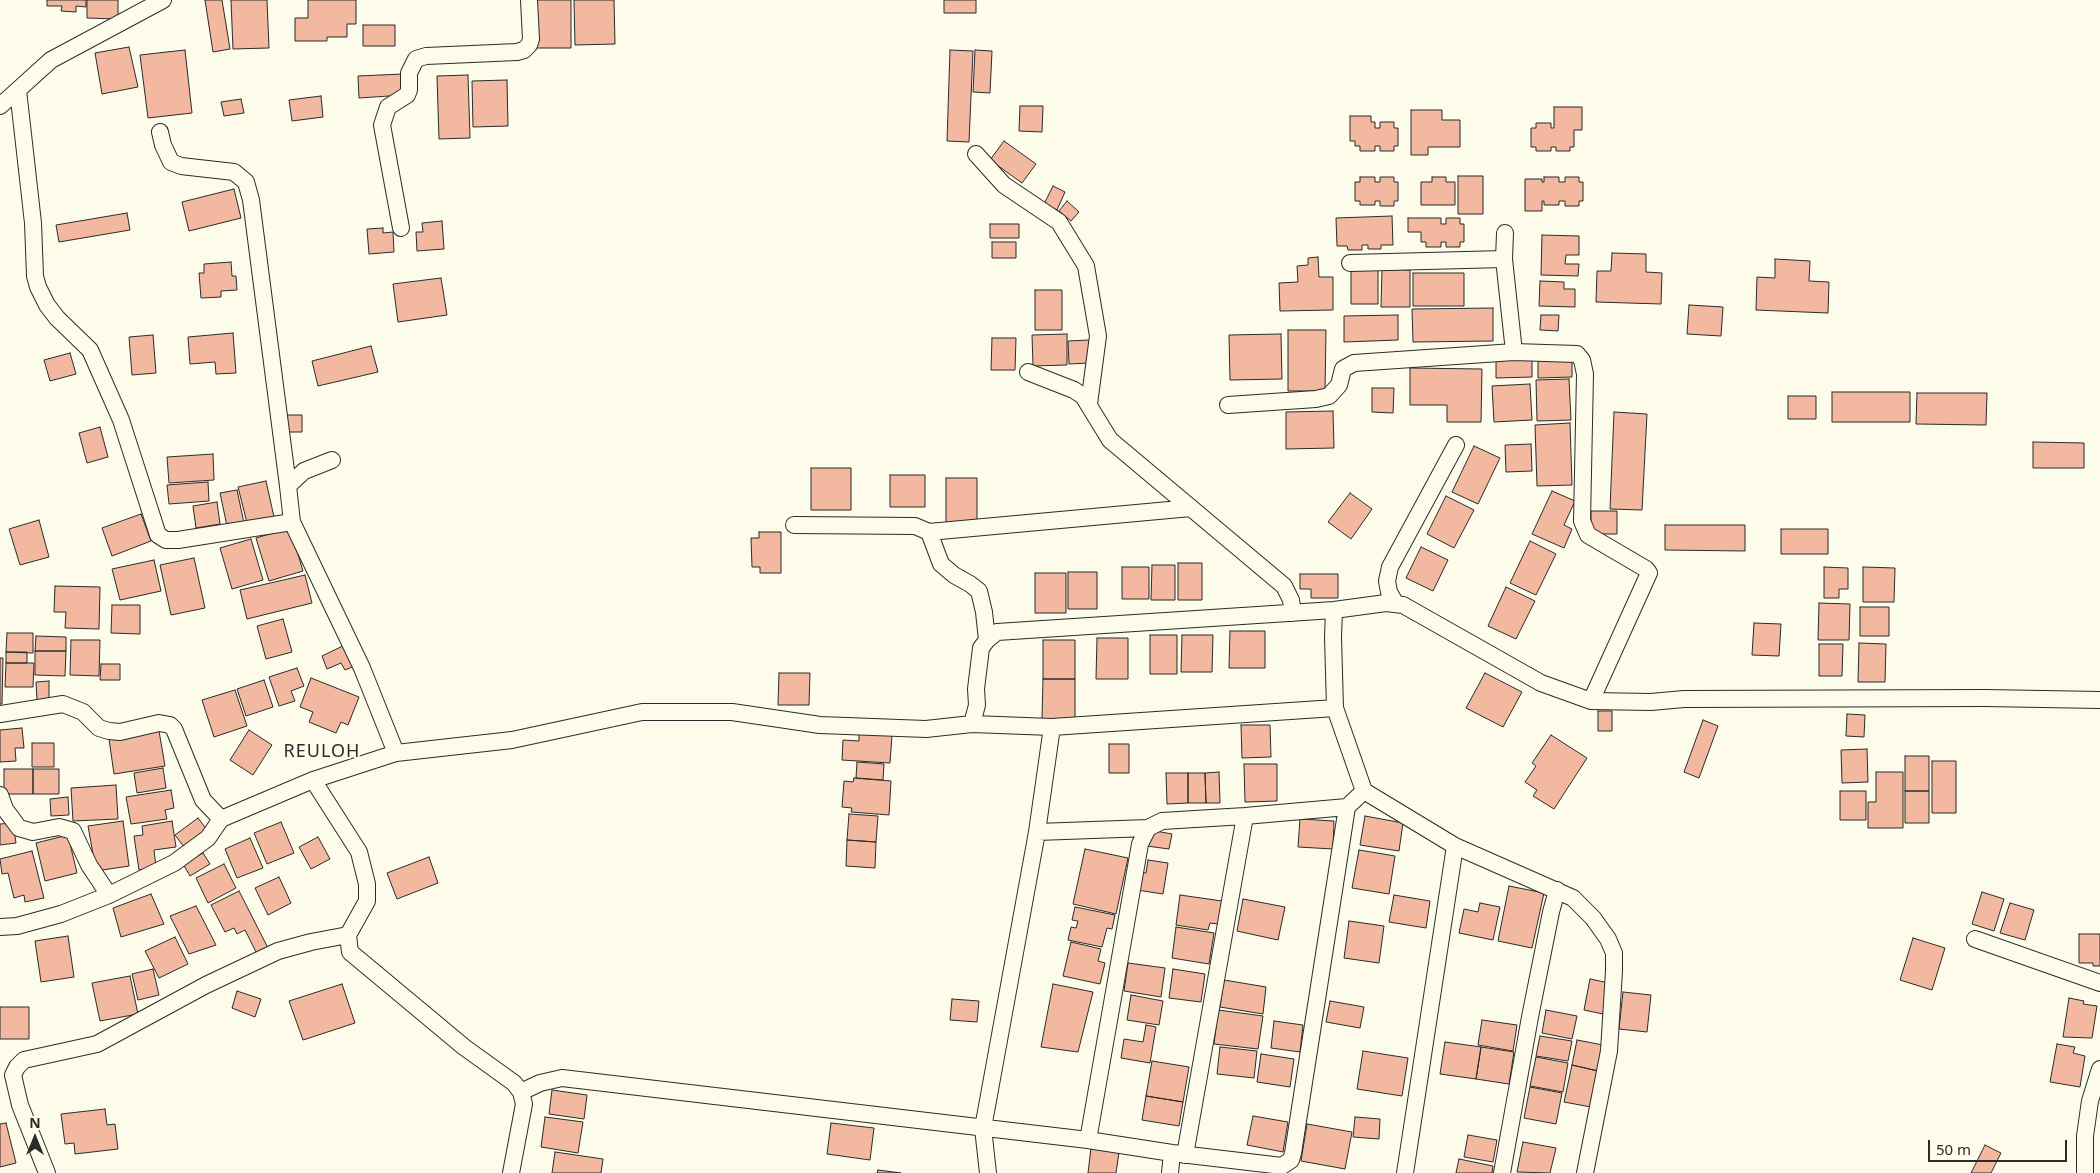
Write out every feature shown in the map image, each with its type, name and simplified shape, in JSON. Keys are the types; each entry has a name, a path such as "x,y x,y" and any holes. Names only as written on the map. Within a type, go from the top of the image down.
{"street":[{"path":"0,106 51,60 163,0"},
{"path":"401,228 382,124 388,107 407,95 410,90 410,73 416,59 426,56 517,52 524,50 529,45 531,39 529,0"},
{"path":"18,90 33,223 35,276 38,287 47,305 57,318 90,350 121,420 158,535 166,540 178,540 292,522"},
{"path":"160,132 163,145 171,162 181,166 234,172 246,182 251,200 292,522 362,668 396,753"},
{"path":"976,154 1004,185 1058,222 1086,266 1098,336 1089,404"},
{"path":"1506,233 1504,259 1514,352"},
{"path":"1350,263 1504,259"},
{"path":"1228,405 1316,399 1329,396 1339,385 1343,369 1354,363 1514,352 1577,354 1582,360 1585,374 1582,521 1588,535 1646,569 1649,573 1590,700"},
{"path":"1028,372 1074,390 1083,396 1110,440 1284,586 1291,600 1293,612"},
{"path":"1391,604 1387,581 1390,567 1456,445"},
{"path":"288,486 304,471 332,460"},
{"path":"794,525 915,526 929,532 1191,508"},
{"path":"929,532 942,564 954,575 979,591 984,612 987,640"},
{"path":"972,724 977,705 976,689 981,648 997,632 1334,610 1391,604 1404,605 1541,683 1590,700 1651,702 1684,699 1985,698 2100,700"},
{"path":"1334,610 1335,708 1364,791 1455,846 1573,898 1593,918 1608,939 1614,953 1609,1051 1585,1173"},
{"path":"0,714 63,704 83,712 99,728 109,732 131,731 158,723 170,725 174,729 203,800 221,819"},
{"path":"0,927 17,926 61,914 109,895 174,863 208,838 221,819 313,780 396,753 512,740 642,712 732,712 820,725 926,729 972,724 1052,727 1335,708"},
{"path":"988,1173 983,1128 1037,832 1052,727"},
{"path":"313,780 359,852 367,884 367,901 348,935 350,952 464,1047 514,1083 521,1092 524,1104 512,1173"},
{"path":"521,1092 540,1083 562,1078 1088,1140 1287,1168 1293,1153 1347,807 1364,791"},
{"path":"0,795 5,809 19,828 33,832 66,827 72,830 89,864 109,895"},
{"path":"1037,832 1148,828 1162,821 1347,807"},
{"path":"1170,1173 1178,1154 1245,816"},
{"path":"1088,1140 1140,844 1148,828"},
{"path":"1405,1173 1455,846"},
{"path":"1502,1173 1536,988 1557,890"},
{"path":"46,1173 20,1106 13,1075 17,1066 24,1060 97,1044 206,985 278,951 348,935"},
{"path":"1975,939 2100,983"},
{"path":"2085,1173 2085,1136 2090,1101 2100,1069"}],"building":[{"path":"47,0 86,0 86,7 76,6 76,12 61,11 62,6 47,6"},
{"path":"87,0 118,0 118,19 87,18"},
{"path":"205,0 222,0 230,49 213,52"},
{"path":"231,0 267,0 269,48 233,49"},
{"path":"308,0 356,0 356,24 347,24 347,37 327,37 327,41 295,41 295,18 308,18"},
{"path":"534,0 571,0 571,48 535,48"},
{"path":"574,0 614,0 615,44 575,45"},
{"path":"944,0 976,0 976,13 944,13"},
{"path":"363,25 395,25 395,46 363,46"},
{"path":"129,47 138,87 102,94 95,53"},
{"path":"185,50 192,113 148,118 140,55"},
{"path":"950,50 973,51 969,142 947,141"},
{"path":"975,50 992,51 990,93 973,92"},
{"path":"403,74 404,95 359,98 358,76"},
{"path":"468,75 470,138 439,139 437,76"},
{"path":"507,80 508,126 473,127 472,81"},
{"path":"321,96 323,117 292,121 289,100"},
{"path":"241,99 244,113 224,116 221,102"},
{"path":"1020,106 1043,106 1042,132 1019,131"},
{"path":"1554,107 1582,107 1582,130 1574,130 1574,147 1570,147 1570,151 1556,151 1556,147 1551,147 1551,151 1536,151 1536,147 1531,147 1531,128 1536,128 1536,123 1551,123 1551,128 1554,128"},
{"path":"1411,110 1442,110 1442,120 1460,120 1460,147 1428,147 1428,155 1411,155"},
{"path":"1350,116 1371,116 1371,122 1375,122 1375,128 1380,128 1380,122 1394,122 1394,128 1398,128 1398,146 1394,146 1394,151 1380,151 1380,146 1375,146 1375,151 1360,151 1360,146 1355,146 1355,141 1350,141"},
{"path":"1004,141 1036,164 1022,183 990,160"},
{"path":"1458,176 1483,176 1483,214 1458,214"},
{"path":"1360,177 1375,177 1375,182 1380,182 1380,177 1394,177 1394,182 1398,182 1398,201 1394,201 1394,206 1380,206 1380,201 1375,201 1375,205 1360,205 1360,201 1355,201 1355,182 1360,182"},
{"path":"1432,177 1446,177 1446,182 1455,182 1455,205 1421,205 1421,182 1432,182"},
{"path":"1544,177 1559,177 1559,182 1565,182 1565,177 1579,177 1579,182 1583,182 1583,201 1579,201 1579,206 1565,206 1565,201 1559,201 1559,205 1544,205 1544,201 1542,201 1542,211 1525,211 1525,179 1542,179 1542,182 1544,182"},
{"path":"1053,186 1065,192 1057,210 1044,204"},
{"path":"234,189 241,218 189,231 182,202"},
{"path":"1067,201 1079,212 1071,221 1059,211"},
{"path":"127,213 130,230 59,242 56,225"},
{"path":"1392,216 1393,245 1381,245 1381,249 1368,249 1368,245 1362,245 1362,250 1348,250 1347,246 1337,246 1336,218"},
{"path":"1408,218 1441,218 1441,224 1446,224 1446,218 1460,218 1460,224 1464,224 1464,242 1460,242 1460,247 1446,247 1446,242 1441,242 1441,247 1426,247 1426,242 1421,242 1421,232 1408,232"},
{"path":"442,221 444,249 417,251 416,232 423,232 422,223"},
{"path":"990,224 1019,224 1019,238 990,238"},
{"path":"383,228 383,233 393,232 394,252 369,254 367,229"},
{"path":"1542,235 1579,236 1579,255 1566,255 1565,264 1579,264 1578,276 1541,275"},
{"path":"992,242 1016,242 1016,258 992,258"},
{"path":"1612,253 1646,254 1646,272 1662,273 1661,304 1596,302 1597,271 1611,271"},
{"path":"1318,257 1319,277 1333,277 1333,310 1280,311 1279,283 1298,282 1297,266 1308,265 1308,258"},
{"path":"1775,259 1810,261 1809,281 1829,282 1828,313 1756,310 1757,277 1775,278"},
{"path":"231,262 232,276 236,276 237,290 221,291 221,297 201,298 199,273 204,273 204,264"},
{"path":"1382,269 1410,270 1410,307 1381,307"},
{"path":"1351,270 1378,270 1378,304 1351,304"},
{"path":"1413,273 1464,273 1464,306 1413,306"},
{"path":"441,278 447,315 398,322 393,284"},
{"path":"1540,281 1564,282 1564,289 1575,289 1575,307 1539,306"},
{"path":"1035,290 1062,290 1062,330 1035,330"},
{"path":"1689,305 1723,307 1721,336 1687,334"},
{"path":"1493,308 1493,341 1413,342 1412,309"},
{"path":"1398,315 1398,340 1344,342 1344,316"},
{"path":"1541,315 1559,315 1558,331 1540,330"},
{"path":"1288,330 1326,330 1325,391 1288,391"},
{"path":"233,333 236,373 216,374 215,362 190,364 188,337"},
{"path":"1067,334 1067,365 1033,366 1032,335"},
{"path":"1281,334 1282,379 1230,380 1229,335"},
{"path":"153,335 156,373 132,375 129,337"},
{"path":"992,338 1016,338 1015,370 991,370"},
{"path":"1090,340 1090,363 1069,364 1068,341"},
{"path":"371,346 378,372 318,386 312,361"},
{"path":"70,353 76,374 50,381 44,360"},
{"path":"1532,358 1532,377 1496,378 1496,359"},
{"path":"1538,359 1572,359 1572,377 1538,378"},
{"path":"1410,368 1482,369 1481,422 1447,422 1447,405 1410,405"},
{"path":"1569,379 1571,420 1537,421 1536,380"},
{"path":"1530,384 1532,420 1494,422 1492,386"},
{"path":"1372,388 1394,388 1393,413 1372,412"},
{"path":"1832,392 1910,392 1910,422 1832,422"},
{"path":"1917,393 1987,393 1986,425 1916,424"},
{"path":"1788,396 1816,396 1816,419 1788,419"},
{"path":"1333,411 1334,448 1286,449 1286,412"},
{"path":"1614,412 1647,414 1642,510 1610,509"},
{"path":"284,415 302,415 302,432 285,432"},
{"path":"1570,423 1572,485 1537,486 1535,425"},
{"path":"100,427 108,457 87,463 79,433"},
{"path":"2033,442 2084,443 2084,468 2033,468"},
{"path":"1531,444 1532,471 1506,472 1505,445"},
{"path":"1474,446 1500,458 1478,504 1452,492"},
{"path":"213,454 214,480 169,483 167,457"},
{"path":"811,468 851,468 851,510 811,510"},
{"path":"890,475 925,475 925,507 890,507"},
{"path":"946,478 977,478 977,523 946,523"},
{"path":"266,481 274,517 247,523 238,487"},
{"path":"208,482 209,501 169,504 167,485"},
{"path":"237,490 244,523 227,526 220,493"},
{"path":"1552,491 1575,501 1564,525 1572,529 1564,548 1532,534"},
{"path":"1350,493 1372,509 1351,539 1328,522"},
{"path":"1446,496 1474,510 1454,548 1427,534"},
{"path":"217,502 220,524 196,528 193,506"},
{"path":"1591,511 1617,511 1617,534 1591,534"},
{"path":"141,514 151,541 112,556 102,528"},
{"path":"39,520 49,557 20,565 9,529"},
{"path":"1665,525 1745,525 1745,551 1665,550"},
{"path":"290,528 303,571 269,581 256,538"},
{"path":"1781,529 1828,529 1828,554 1781,554"},
{"path":"759,532 781,532 781,573 760,573 760,567 752,567 751,538 759,538"},
{"path":"251,539 263,580 232,589 220,548"},
{"path":"1530,541 1556,554 1536,595 1510,583"},
{"path":"1421,547 1448,560 1433,591 1406,578"},
{"path":"194,558 205,608 171,615 160,565"},
{"path":"154,560 161,591 120,600 112,569"},
{"path":"1178,563 1202,563 1202,600 1178,600"},
{"path":"1152,565 1175,565 1175,600 1151,600"},
{"path":"1122,567 1149,567 1149,599 1122,599"},
{"path":"1824,567 1848,568 1848,589 1839,589 1839,598 1824,598"},
{"path":"1863,567 1895,568 1894,602 1863,602"},
{"path":"1068,572 1097,572 1097,609 1068,609"},
{"path":"1035,573 1066,573 1066,613 1035,613"},
{"path":"1300,574 1338,574 1338,598 1311,598 1311,589 1300,589"},
{"path":"305,575 312,603 247,619 240,590"},
{"path":"55,586 100,587 99,629 65,628 66,612 54,612"},
{"path":"1506,587 1535,601 1516,639 1488,626"},
{"path":"1819,603 1850,604 1849,640 1818,640"},
{"path":"112,605 140,605 140,634 111,633"},
{"path":"1860,607 1889,607 1889,636 1860,636"},
{"path":"283,619 292,652 266,659 257,626"},
{"path":"1754,623 1781,624 1779,656 1752,655"},
{"path":"1230,631 1265,631 1265,668 1229,668"},
{"path":"7,633 33,633 33,653 6,652"},
{"path":"1150,635 1177,635 1177,674 1150,674"},
{"path":"1182,635 1213,635 1212,672 1181,672"},
{"path":"36,636 66,637 66,651 35,651"},
{"path":"1097,638 1128,638 1128,679 1096,679"},
{"path":"71,640 100,640 99,676 70,675"},
{"path":"1043,640 1075,640 1075,679 1043,679"},
{"path":"1859,643 1886,644 1885,682 1858,682"},
{"path":"347,644 357,665 345,670 341,663 327,669 322,656"},
{"path":"1819,644 1843,644 1842,676 1819,676"},
{"path":"35,651 66,651 65,676 35,675"},
{"path":"6,652 27,652 27,663 6,663"},
{"path":"0,658 3,658 2,704 0,704"},
{"path":"6,663 34,663 33,687 5,687"},
{"path":"101,664 120,664 120,680 100,680"},
{"path":"297,668 304,686 291,691 295,701 279,706 269,677"},
{"path":"779,673 810,673 809,705 778,705"},
{"path":"1485,673 1522,692 1503,727 1466,708"},
{"path":"311,678 359,697 348,725 341,722 336,733 309,722 313,712 300,707"},
{"path":"1043,679 1075,679 1075,719 1042,719"},
{"path":"264,680 273,707 246,716 237,689"},
{"path":"49,681 49,700 37,700 36,682"},
{"path":"235,690 247,726 214,737 202,700"},
{"path":"1598,711 1612,711 1612,731 1598,731"},
{"path":"1847,714 1865,715 1864,737 1846,736"},
{"path":"1703,720 1718,726 1699,778 1684,772"},
{"path":"1241,725 1270,725 1271,757 1242,758"},
{"path":"22,728 24,748 15,748 16,761 0,762 0,730"},
{"path":"249,730 272,745 253,775 230,760"},
{"path":"159,731 165,766 114,774 109,739"},
{"path":"859,733 892,735 890,763 842,760 843,740 859,741"},
{"path":"1551,735 1587,758 1554,809 1533,796 1537,790 1525,782 1536,766 1532,763"},
{"path":"32,743 54,743 54,767 32,767"},
{"path":"1109,744 1129,744 1129,773 1109,773"},
{"path":"1867,749 1868,782 1842,783 1841,750"},
{"path":"1905,756 1929,756 1929,791 1905,791"},
{"path":"1932,761 1956,761 1956,813 1932,813"},
{"path":"857,762 884,764 883,780 856,778"},
{"path":"1244,764 1277,764 1277,801 1245,802"},
{"path":"163,768 166,788 137,793 134,773"},
{"path":"4,769 33,769 33,794 4,794"},
{"path":"33,769 59,769 59,794 33,794"},
{"path":"1219,772 1220,803 1206,803 1205,773"},
{"path":"1876,772 1903,772 1903,828 1868,828 1868,802 1876,802"},
{"path":"1166,773 1188,773 1188,803 1167,804"},
{"path":"1188,773 1205,773 1206,803 1188,803"},
{"path":"854,778 891,781 889,815 851,812 852,808 842,807 844,781 853,782"},
{"path":"116,785 118,819 73,821 71,788"},
{"path":"171,790 174,808 165,810 167,819 131,824 126,797"},
{"path":"1840,791 1866,791 1866,820 1840,820"},
{"path":"1905,791 1929,791 1929,823 1905,823"},
{"path":"68,797 69,815 51,816 50,799"},
{"path":"849,814 878,816 876,842 847,840"},
{"path":"1365,816 1403,823 1399,851 1360,845"},
{"path":"198,818 207,830 184,847 175,835"},
{"path":"1300,819 1334,821 1333,849 1298,847"},
{"path":"123,821 129,866 96,871 88,826"},
{"path":"172,821 176,847 154,850 156,867 139,870 134,836 143,835 142,826"},
{"path":"281,822 294,853 267,864 254,833"},
{"path":"13,823 16,843 0,845 0,824"},
{"path":"1150,830 1172,834 1169,849 1147,846"},
{"path":"68,835 77,873 45,881 36,843"},
{"path":"318,837 330,859 311,869 299,847"},
{"path":"250,838 263,868 237,878 225,849"},
{"path":"847,840 876,842 875,868 846,866"},
{"path":"1085,849 1128,858 1116,914 1073,904"},
{"path":"1359,850 1395,856 1389,894 1352,888"},
{"path":"32,851 44,898 25,902 24,895 14,898 8,873 2,874 0,859"},
{"path":"203,853 210,864 190,876 183,864"},
{"path":"429,857 438,883 397,899 387,873"},
{"path":"1148,860 1168,863 1163,894 1137,890 1140,872 1146,873"},
{"path":"224,864 236,888 208,903 196,878"},
{"path":"279,877 291,903 268,915 255,888"},
{"path":"1509,886 1544,893 1532,948 1498,941"},
{"path":"239,891 268,948 257,954 245,930 237,934 234,928 225,932 211,905"},
{"path":"1982,892 2004,899 1994,931 1972,924"},
{"path":"151,894 164,924 121,937 113,908"},
{"path":"1180,895 1222,901 1219,924 1210,923 1208,930 1176,925"},
{"path":"1394,895 1430,901 1426,928 1389,922"},
{"path":"1243,899 1285,907 1278,940 1237,931"},
{"path":"1480,903 1500,907 1493,940 1459,933 1464,909 1478,912"},
{"path":"2010,903 2034,910 2025,940 2000,933"},
{"path":"196,906 216,945 189,954 170,916"},
{"path":"1075,907 1115,915 1112,929 1107,928 1102,947 1068,940 1071,927 1076,928 1078,921 1072,920"},
{"path":"1349,921 1384,926 1379,963 1344,958"},
{"path":"1176,927 1214,933 1209,964 1172,958"},
{"path":"2079,934 2100,934 2100,966 2093,966 2093,963 2079,963"},
{"path":"68,936 74,977 41,982 35,941"},
{"path":"175,937 188,964 159,978 145,951"},
{"path":"1913,938 1945,948 1932,990 1900,980"},
{"path":"1071,942 1101,949 1098,961 1105,963 1100,984 1063,976"},
{"path":"1128,963 1165,968 1161,997 1124,991"},
{"path":"153,969 159,995 138,1000 132,974"},
{"path":"1173,969 1205,974 1201,1002 1169,998"},
{"path":"130,976 138,1014 100,1021 92,983"},
{"path":"1590,979 1609,983 1603,1014 1584,1010"},
{"path":"1224,980 1266,987 1263,1014 1220,1007"},
{"path":"342,984 355,1023 303,1040 289,1001"},
{"path":"1053,984 1093,992 1078,1052 1041,1047"},
{"path":"237,991 261,999 255,1017 232,1008"},
{"path":"1623,992 1651,995 1647,1032 1619,1029"},
{"path":"1131,995 1163,1001 1159,1025 1127,1020"},
{"path":"2069,998 2084,1001 2083,1004 2097,1006 2092,1038 2063,1037"},
{"path":"952,999 979,1001 977,1022 950,1020"},
{"path":"1330,1001 1364,1007 1360,1028 1326,1022"},
{"path":"0,1007 29,1007 29,1039 0,1039"},
{"path":"1218,1010 1263,1016 1258,1049 1214,1044"},
{"path":"1546,1010 1577,1016 1572,1039 1542,1033"},
{"path":"1482,1020 1517,1025 1513,1051 1478,1045"},
{"path":"1274,1021 1303,1025 1300,1052 1271,1048"},
{"path":"1146,1025 1156,1027 1150,1063 1121,1058 1124,1039 1143,1042"},
{"path":"1540,1036 1572,1041 1568,1061 1536,1056"},
{"path":"1577,1040 1603,1045 1598,1071 1572,1065"},
{"path":"1445,1042 1481,1047 1476,1079 1440,1074"},
{"path":"2057,1044 2075,1047 2073,1053 2085,1056 2080,1087 2050,1082"},
{"path":"1220,1047 1257,1051 1254,1078 1217,1074"},
{"path":"1481,1047 1514,1052 1509,1084 1476,1079"},
{"path":"1363,1051 1408,1058 1402,1096 1357,1089"},
{"path":"1261,1054 1294,1059 1290,1087 1257,1082"},
{"path":"1536,1057 1568,1063 1563,1092 1530,1086"},
{"path":"1152,1061 1189,1067 1183,1102 1146,1096"},
{"path":"1572,1065 1598,1071 1591,1107 1564,1102"},
{"path":"1530,1087 1562,1093 1556,1124 1524,1118"},
{"path":"552,1090 587,1095 584,1119 549,1114"},
{"path":"1146,1096 1183,1102 1179,1126 1142,1120"},
{"path":"105,1109 107,1125 115,1124 118,1149 75,1154 74,1143 65,1144 61,1114"},
{"path":"1253,1116 1288,1122 1283,1152 1247,1145"},
{"path":"545,1117 583,1122 578,1153 541,1147"},
{"path":"1355,1117 1380,1119 1379,1139 1353,1137"},
{"path":"6,1123 16,1163 0,1167 0,1124"},
{"path":"831,1123 874,1128 870,1160 827,1154"},
{"path":"1307,1124 1352,1132 1345,1169 1301,1161"},
{"path":"1468,1135 1497,1140 1493,1162 1464,1157"},
{"path":"1523,1142 1556,1148 1550,1173 1517,1172"},
{"path":"1985,1145 2001,1153 1991,1173 1971,1173"},
{"path":"1091,1148 1119,1152 1116,1173 1088,1173"},
{"path":"555,1152 603,1159 601,1173 552,1173"},
{"path":"1459,1159 1493,1166 1492,1173 1456,1173"},
{"path":"878,1170 901,1173 877,1173"}],"district":[{"name":"REULOH","path":"322,752"}]}
